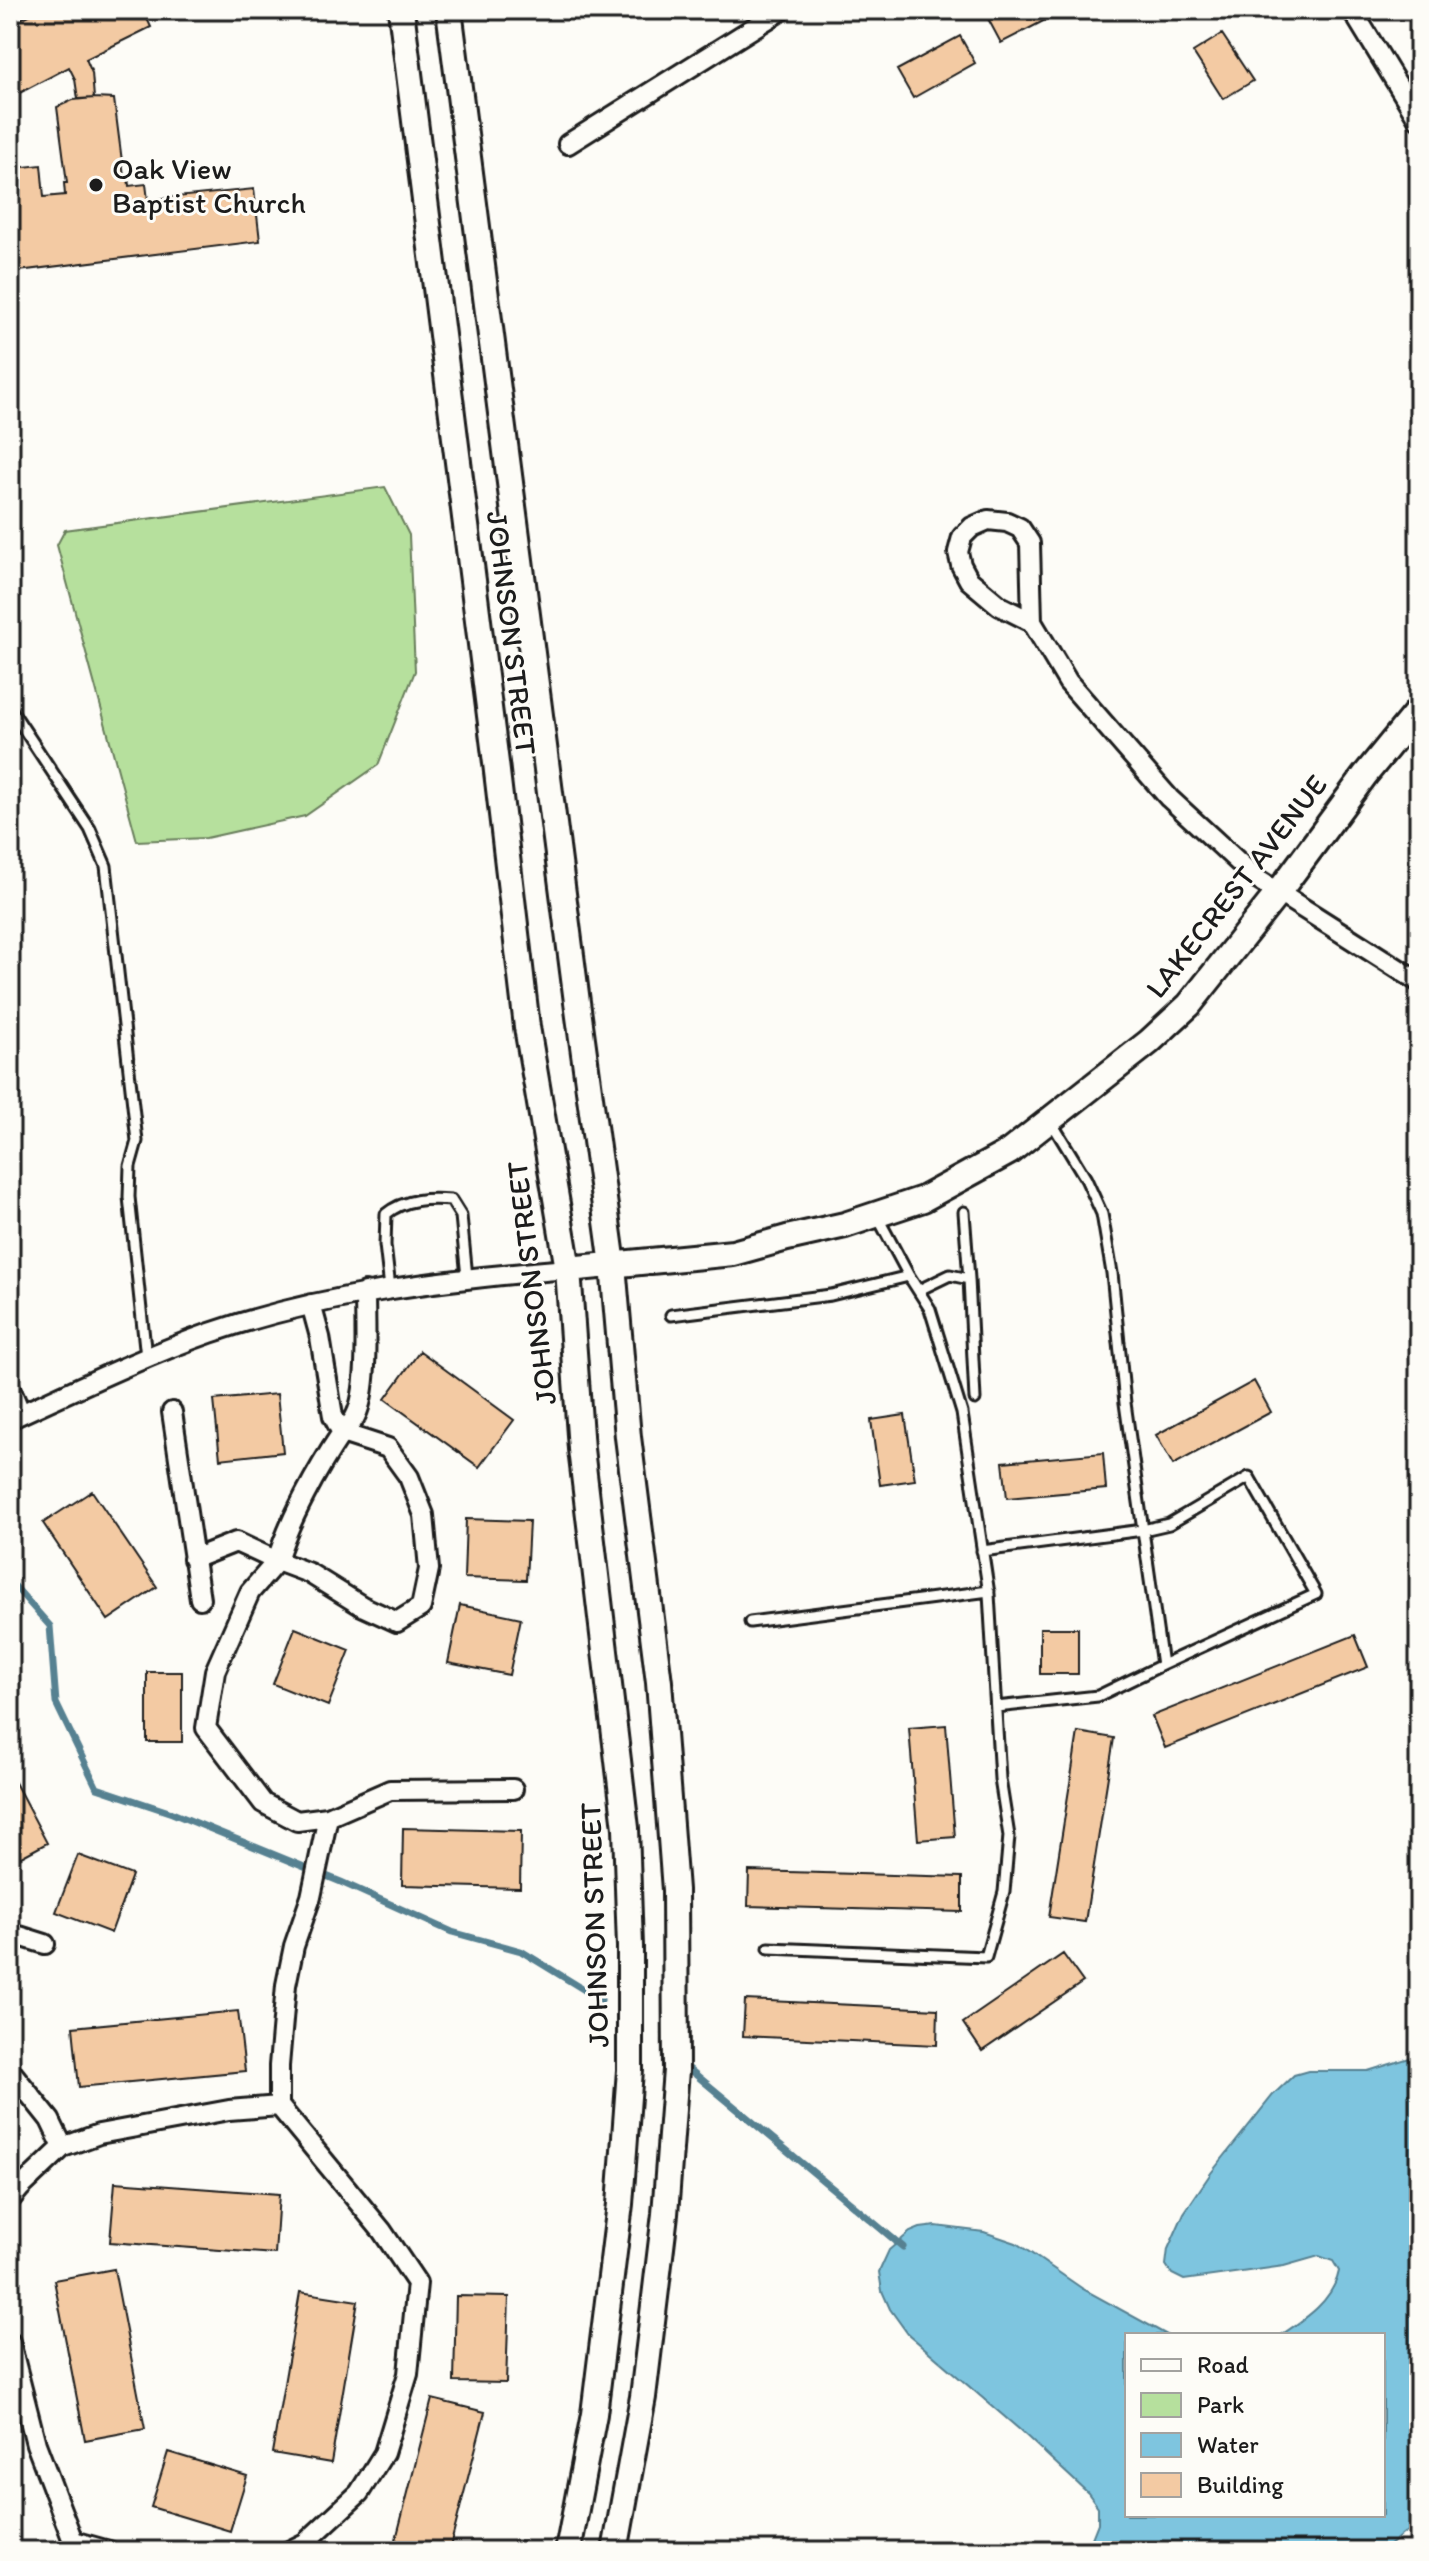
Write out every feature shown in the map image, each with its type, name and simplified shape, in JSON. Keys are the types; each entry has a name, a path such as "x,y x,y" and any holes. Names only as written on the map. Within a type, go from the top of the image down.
{"main road":[{"name":"JOHNSON STREET","path":"401,10 527,1027 568,1269 581,1449 626,1828 630,2070 620,2204 594,2414 568,2551"},
{"name":"JOHNSON STREET","path":"449,10 574,987 613,1265 628,1437 659,1682 675,1890 676,2070 665,2214 643,2397 615,2551"},
{"name":"LAKECREST AVENUE","path":"568,1269 733,1253 845,1225 923,1199 1009,1152 1149,1042 1189,1005 1419,709"}],"street":[{"path":"568,144 782,10"},
{"path":"1352,10 1419,120"},
{"path":"1032,622 1000,606 969,580 958,552 962,537 972,527 988,520 1007,522 1020,528 1030,543 1032,622 1068,682 1169,798 1257,879 1419,982"},
{"name":"LAKECREST AVENUE","path":"16,1417 146,1357 212,1332 311,1304 365,1292 467,1277 568,1269"},
{"path":"365,1292 365,1355 360,1405 283,1540 277,1561 250,1592 215,1671 206,1728 263,1803 297,1821 328,1817 390,1790 513,1789"},
{"path":"193,1559 236,1542 309,1573 362,1606 397,1622 421,1607 429,1569 424,1515 409,1477 388,1448 342,1433 333,1416 320,1337 311,1304"},
{"path":"10,1388 16,1417"},
{"path":"172,1412 200,1599"},
{"path":"289,2551 305,2543 359,2493 384,2453 408,2374 417,2283 382,2231 279,2106 286,1985 294,1946 311,1897 328,1817"},
{"path":"10,1933 45,1944"},
{"path":"10,2070 50,2120 63,2147"},
{"path":"10,2200 63,2147 99,2134 229,2110 279,2106"},
{"path":"10,2342 36,2444 73,2541 109,2551"}],"lane":[{"path":"10,708 90,829 106,866 137,1141 130,1166 129,1197 146,1357"},
{"path":"1050,1120 1086,1179 1102,1214 1162,1665"},
{"path":"390,1288 385,1245 386,1214 397,1204 434,1198 451,1200 461,1216 467,1277"},
{"path":"964,1212 975,1399"},
{"path":"769,1948 986,1957 1004,1892 1009,1836 1000,1779 989,1591 962,1413 930,1309 876,1213"},
{"path":"919,1290 950,1275 969,1279"},
{"path":"671,1315 831,1295 909,1276"},
{"path":"982,1551 1169,1524 1249,1477 1316,1594 1098,1696 996,1707"},
{"path":"750,1622 989,1591"}],"green space":[{"path":"385,487 409,535 415,671 378,765 305,816 206,838 137,841 57,545 65,530"}],"water":[{"path":"1419,2049 1419,2529 1404,2533 1382,2551 1087,2551 1098,2523 1098,2507 1088,2493 1020,2430 908,2334 890,2309 882,2291 879,2272 889,2250 910,2232 920,2228 936,2226 984,2232 1016,2243 1083,2289 1163,2333 1125,2333 1125,2517 1385,2517 1385,2333 1284,2333 1317,2308 1331,2291 1339,2271 1333,2261 1319,2256 1284,2266 1184,2280 1172,2274 1166,2265 1168,2249 1184,2213 1211,2173 1273,2095 1294,2075 1308,2071 1368,2071 1413,2057"}],"building":[{"name":"Oak View Baptist Church","path":"40,10 143,10 151,27 86,59 92,73 94,98 78,99 75,79 69,67 10,98 10,24"},
{"path":"996,10 1055,10 1057,14 1001,43 986,15"},
{"path":"1222,34 1253,81 1223,99 1193,52"},
{"path":"960,36 975,63 913,98 897,70"},
{"name":"Oak View Baptist Church","path":"114,99 124,177 128,176 129,186 146,184 148,200 254,189 260,241 10,272 10,122 15,168 41,165 44,197 65,195 64,183 67,183 57,107 73,100"},
{"path":"420,1351 514,1420 479,1467 385,1399"},
{"path":"1254,1381 1271,1412 1173,1465 1156,1435"},
{"path":"277,1394 283,1452 220,1459 214,1400"},
{"path":"905,1415 915,1480 880,1485 871,1420"},
{"path":"1103,1453 1106,1489 1007,1498 1003,1462"},
{"path":"92,1491 157,1587 108,1620 43,1523"},
{"path":"466,1519 529,1521 526,1580 464,1578"},
{"path":"460,1605 521,1618 509,1675 448,1663"},
{"path":"295,1628 350,1650 328,1706 273,1684"},
{"path":"1040,1628 1078,1628 1078,1674 1040,1674"},
{"path":"1355,1635 1368,1667 1165,1748 1152,1716"},
{"path":"147,1672 182,1672 182,1742 147,1742"},
{"path":"946,1725 955,1837 918,1840 909,1728"},
{"path":"1078,1732 1114,1738 1085,1922 1049,1917"},
{"path":"10,1773 47,1843 10,1863"},
{"path":"403,1828 521,1831 520,1888 402,1885"},
{"path":"78,1855 132,1875 111,1933 56,1912"},
{"path":"749,1871 962,1877 962,1912 748,1906"},
{"path":"1063,1954 1083,1982 982,2051 963,2023"},
{"path":"745,2000 938,2009 937,2045 743,2036"},
{"path":"238,2011 245,2071 79,2087 73,2027"},
{"path":"115,2182 279,2194 275,2254 110,2242"},
{"path":"114,2269 145,2429 85,2440 54,2280"},
{"path":"300,2292 358,2301 331,2463 272,2453"},
{"path":"456,2296 509,2297 506,2383 454,2382"},
{"path":"432,2399 485,2412 449,2551 393,2551"},
{"path":"168,2452 247,2476 230,2531 151,2507"}],"waterway":[{"path":"10,1581 50,1626 56,1703 97,1788 172,1813 341,1882 452,1932 521,1951 601,2000"},
{"path":"689,2069 903,2247"}],"place":[{"name":"Oak View Baptist Church","path":"96,185"}]}
